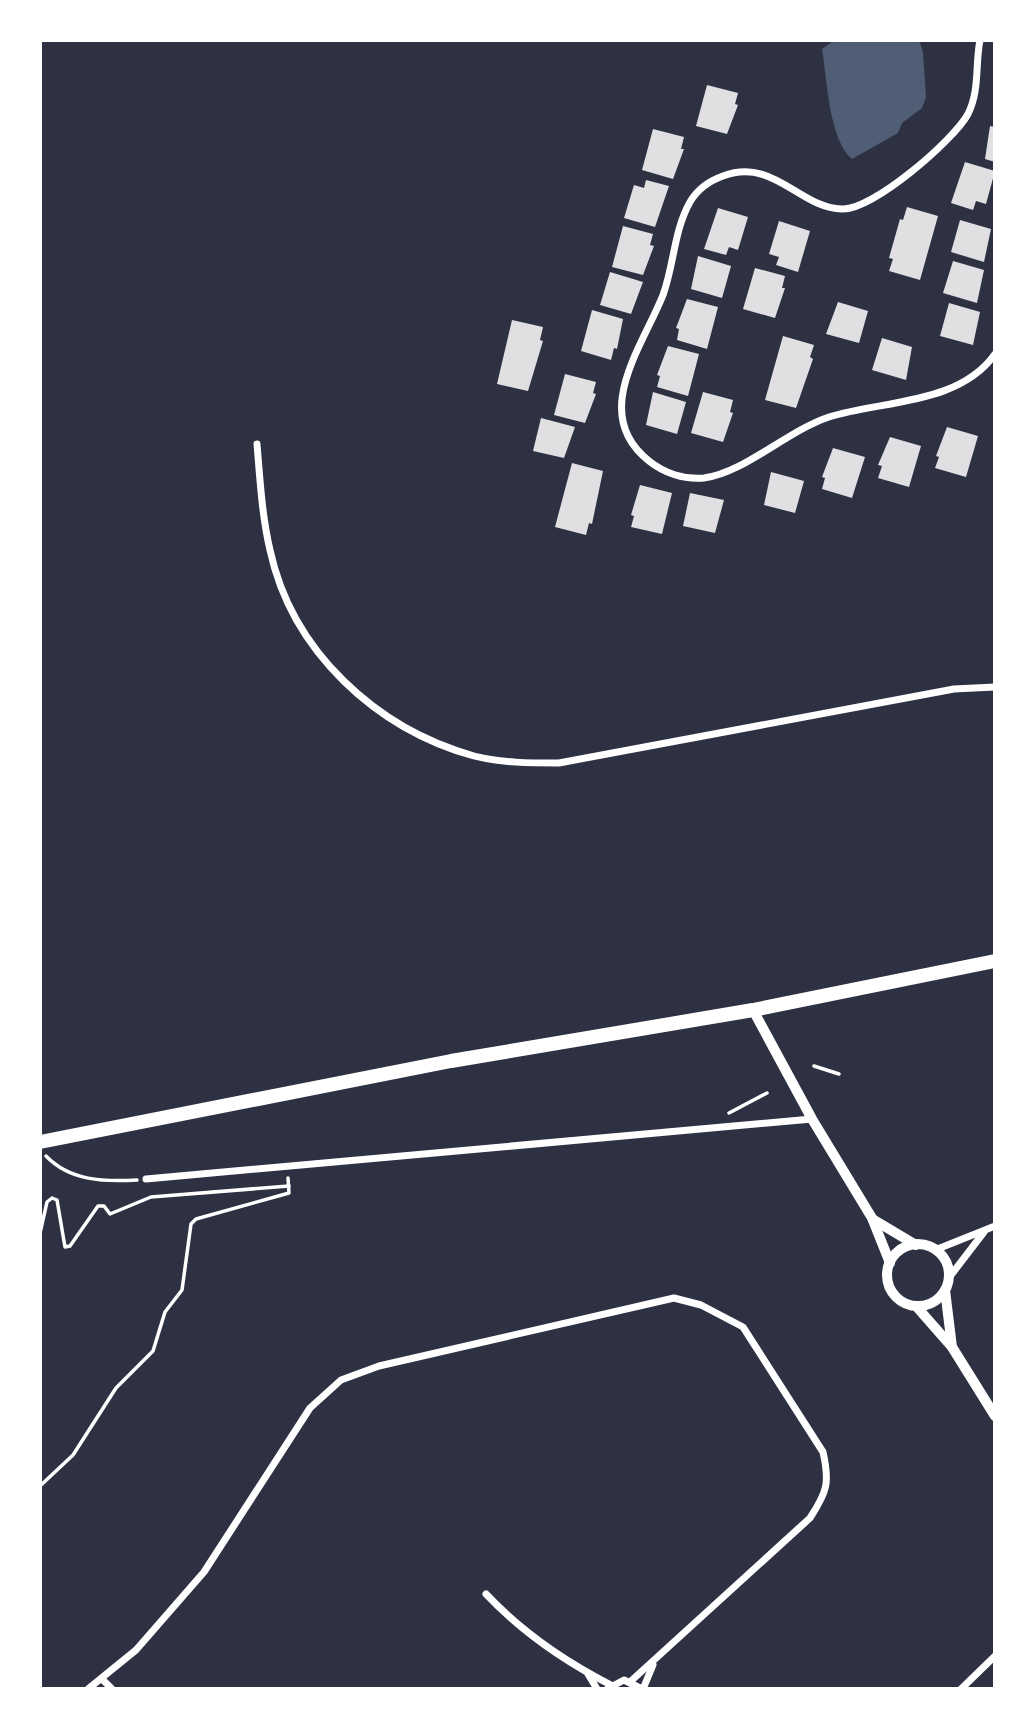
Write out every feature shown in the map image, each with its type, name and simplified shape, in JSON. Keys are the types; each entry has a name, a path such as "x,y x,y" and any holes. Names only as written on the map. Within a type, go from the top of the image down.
{"main road":[{"path":"40,1143 438,1064 753,1010 995,961"}],"street":[{"path":"980,40 977,86 967,114 942,143 869,202 846,210 835,209 775,178 742,172 719,177 696,194 684,217 663,294 623,386 623,416 635,447 646,459 673,474 705,478 737,466 792,433 829,417 952,388 985,368 995,354"},
{"path":"257,444 270,552 289,604 314,645 346,686 388,719 443,746 477,757 519,763 559,763 954,689 995,687"},
{"path":"753,1010 812,1119 872,1218 890,1263"},
{"path":"146,1180 812,1119"},
{"path":"872,1218 916,1245 935,1250 946,1263 952,1347"},
{"path":"935,1250 990,1228"},
{"path":"915,1306 932,1303 966,1251 990,1228"},
{"path":"916,1245 900,1250 890,1263 887,1272 891,1291 897,1299 915,1306 952,1347 995,1416"},
{"path":"88,1689 136,1650 204,1572 310,1408 341,1380 379,1366 674,1298 701,1305 743,1327 822,1452 828,1475 824,1497 810,1518 696,1619 655,1661 631,1681 609,1687 507,1616 486,1594"},
{"path":"961,1689 995,1656"},
{"path":"631,1681 642,1689 655,1661"},
{"path":"587,1672 597,1689"},
{"path":"102,1679 112,1689"}],"path":[{"path":"814,1066 839,1074"},
{"path":"715,1114 729,1113 767,1093"},
{"path":"40,1143 46,1156 67,1173 95,1180 146,1180"},
{"path":"40,1486 73,1455 116,1388 153,1351 165,1312 182,1290 191,1224 196,1219 289,1193 287,1167"},
{"path":"40,1233 47,1202 52,1198 57,1200 65,1247 70,1246 98,1206 104,1206 110,1214 151,1197 289,1186"}],"water":[{"path":"835,40 919,40 923,52 926,97 922,108 902,123 898,133 852,159 838,138 828,92 822,49"}],"building":[{"path":"707,85 738,93 735,104 738,105 727,134 696,126"},
{"path":"990,126 995,127 995,162 985,159"},
{"path":"653,129 684,137 681,149 684,149 673,179 642,170"},
{"path":"965,162 995,171 986,204 976,201 973,210 951,203"},
{"path":"646,180 669,186 655,227 624,218 634,185 644,188"},
{"path":"907,207 938,216 920,280 889,271 893,259 889,258 900,219 903,220"},
{"path":"718,208 748,217 738,250 729,247 726,255 704,249"},
{"path":"960,220 991,229 984,262 951,252"},
{"path":"779,221 810,231 798,272 776,265 779,257 769,254"},
{"path":"623,226 653,234 650,245 654,246 643,275 612,267"},
{"path":"698,256 731,266 722,298 691,289"},
{"path":"953,261 984,270 977,303 943,293"},
{"path":"755,268 785,276 782,288 785,288 775,318 743,309"},
{"path":"610,272 643,282 631,314 600,305"},
{"path":"687,299 718,307 707,349 677,340 679,329 676,328"},
{"path":"838,302 868,311 859,343 826,334"},
{"path":"949,303 980,312 973,345 940,336"},
{"path":"592,310 623,319 617,349 614,348 611,360 581,351"},
{"path":"512,320 543,327 540,340 543,341 528,391 497,384"},
{"path":"783,336 814,345 810,357 813,359 796,408 765,400"},
{"path":"882,338 912,347 906,380 872,370"},
{"path":"668,346 699,354 688,396 657,387 660,376 657,375"},
{"path":"565,374 596,382 593,393 596,394 585,423 554,415"},
{"path":"653,392 686,402 677,434 646,425"},
{"path":"703,392 733,400 730,412 733,413 723,442 691,433"},
{"path":"541,418 575,427 564,458 533,451"},
{"path":"947,427 978,436 966,477 935,468 939,457 936,456"},
{"path":"890,437 921,446 909,487 878,478 882,466 878,465"},
{"path":"833,448 865,457 852,498 822,489 825,478 822,477"},
{"path":"572,463 603,471 592,524 589,523 586,535 555,527"},
{"path":"771,472 804,481 795,513 764,505"},
{"path":"640,485 672,493 662,534 631,527 634,516 631,515"},
{"path":"690,493 724,500 715,533 683,526"}]}
